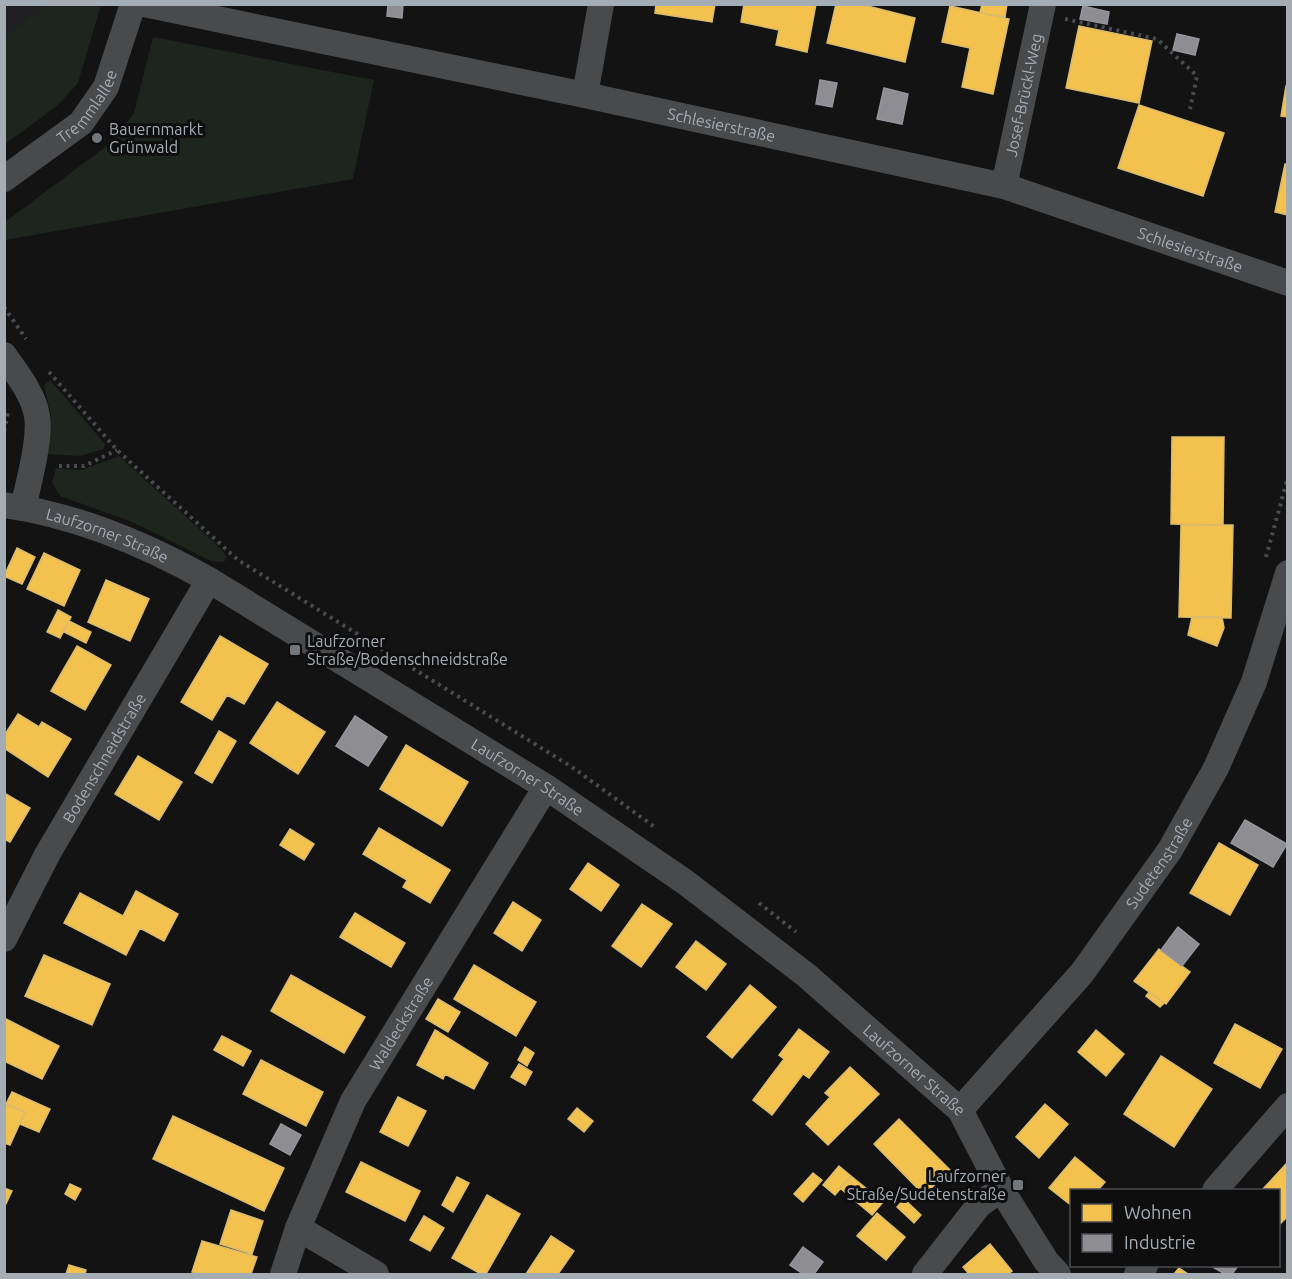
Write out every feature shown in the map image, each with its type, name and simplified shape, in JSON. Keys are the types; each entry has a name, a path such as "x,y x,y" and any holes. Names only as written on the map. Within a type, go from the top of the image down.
{"street":[{"name":"Tremmlallee","path":"4,179 81,123 106,87 132,4"},
{"name":"Schlesierstraße","path":"144,4 585,95 1004,186 1287,283"},
{"path":"585,95 601,4"},
{"name":"Josef-Brückl-Weg","path":"1004,186 1042,9"},
{"name":"Laufzorner Straße","path":"4,355 27,389 37,417 33,462 14,506 93,528 170,558 546,787 685,882 806,975 960,1110 1001,1189 1046,1261 1058,1275"},
{"name":"Sudetenstraße","path":"960,1110 1082,973 1170,850 1216,768 1254,682 1287,573"},
{"name":"Bodenschneidstraße","path":"4,939 48,853 208,580"},
{"name":"Waldeckstraße","path":"283,1275 298,1228 353,1101 546,787"},
{"path":"1217,1189 1287,1106"},
{"path":"925,1275 979,1205 1001,1189"},
{"path":"298,1228 376,1275"}],"path":[{"path":"1042,9 1157,39 1197,76 1190,109"},
{"path":"4,308 31,346"},
{"path":"44,365 117,450 238,560 572,767 664,834"},
{"path":"1266,558 1287,477"},
{"path":"757,902 799,935"}],"shaded area":[{"path":"49,4 101,5 78,83 57,106 5,144 5,36"},
{"path":"5,5 49,5 5,36"},
{"path":"153,37 374,80 353,179 5,240 5,222 112,142 134,113"},
{"path":"50,380 105,444 104,449 80,456 46,454 51,415 44,385"},
{"path":"119,456 218,546 227,557 224,562 211,561 132,522 60,496 52,482 56,468 81,470"}],"building: Wohnen":[{"path":"656,4 715,4 712,22 655,13"},
{"path":"744,4 816,4 807,52 776,45 779,30 741,22"},
{"path":"836,4 860,4 915,18 905,62 827,43"},
{"path":"982,4 1007,4 1005,17 980,13"},
{"path":"950,6 1009,19 993,94 962,87 970,48 942,42"},
{"path":"1079,26 1152,41 1139,103 1066,88"},
{"path":"1286,86 1288,86 1288,117 1281,116"},
{"path":"1139,105 1224,133 1203,196 1118,168"},
{"path":"1285,164 1288,164 1288,215 1275,212"},
{"path":"1172,437 1224,437 1223,525 1171,524"},
{"path":"1181,525 1233,525 1231,618 1179,617"},
{"path":"17,548 35,557 22,584 4,576"},
{"path":"44,553 80,570 64,606 27,589"},
{"path":"106,580 149,599 130,641 88,622"},
{"path":"58,610 71,617 60,638 47,632"},
{"path":"1192,617 1222,617 1224,628 1217,646 1188,635"},
{"path":"69,621 91,632 86,643 64,632"},
{"path":"220,636 268,664 244,704 227,695 212,720 181,702"},
{"path":"77,646 111,665 85,710 51,691"},
{"path":"277,702 325,732 298,774 250,743"},
{"path":"18,714 39,727 42,722 71,739 48,777 4,748 4,736"},
{"path":"219,731 236,741 212,783 195,773"},
{"path":"406,745 468,782 442,826 380,789"},
{"path":"138,756 182,782 159,820 115,794"},
{"path":"4,793 30,808 10,842 4,839"},
{"path":"379,828 450,870 430,903 403,887 407,880 363,854"},
{"path":"290,829 314,844 304,860 280,845"},
{"path":"1219,843 1258,865 1230,915 1190,893"},
{"path":"588,863 619,885 601,911 570,889"},
{"path":"136,891 178,914 164,941 140,928 126,955 64,923 80,893 123,916"},
{"path":"513,902 541,920 522,951 494,933"},
{"path":"642,904 672,924 641,967 612,946"},
{"path":"355,913 405,943 391,967 340,937"},
{"path":"696,941 726,964 706,990 676,967"},
{"path":"1159,949 1190,972 1166,1004 1134,981"},
{"path":"44,955 110,984 92,1025 25,996"},
{"path":"474,965 536,1002 516,1036 454,999"},
{"path":"291,975 365,1017 344,1053 271,1011"},
{"path":"750,985 776,1007 732,1058 707,1037"},
{"path":"1149,992 1164,1003 1160,1007 1146,996"},
{"path":"438,999 460,1012 448,1032 426,1019"},
{"path":"4,1018 59,1046 42,1079 4,1061"},
{"path":"1235,1024 1282,1049 1260,1088 1214,1063"},
{"path":"799,1029 829,1052 809,1078 803,1074 772,1115 753,1100 784,1059 779,1055"},
{"path":"435,1030 488,1063 474,1089 445,1074 443,1079 417,1065"},
{"path":"1096,1030 1124,1054 1106,1076 1078,1052"},
{"path":"222,1036 251,1051 243,1066 214,1050"},
{"path":"525,1047 534,1053 527,1066 518,1060"},
{"path":"1161,1056 1212,1089 1174,1147 1124,1114"},
{"path":"261,1060 323,1092 306,1126 243,1094"},
{"path":"519,1064 532,1072 525,1085 511,1077"},
{"path":"850,1067 879,1094 828,1145 806,1124 830,1097 825,1093"},
{"path":"12,1092 50,1109 39,1132 20,1124 25,1112 6,1104"},
{"path":"398,1097 426,1111 408,1146 380,1132"},
{"path":"4,1103 25,1112 10,1145 4,1143"},
{"path":"1045,1104 1068,1124 1039,1158 1016,1137"},
{"path":"577,1108 593,1121 584,1132 568,1119"},
{"path":"173,1116 284,1168 264,1211 153,1159"},
{"path":"899,1119 950,1170 924,1195 874,1144"},
{"path":"1075,1157 1105,1182 1099,1189 1070,1189 1070,1204 1049,1188"},
{"path":"361,1162 420,1191 405,1221 346,1192"},
{"path":"1288,1162 1288,1216 1280,1224 1280,1189 1263,1189"},
{"path":"839,1166 851,1176 835,1195 823,1185"},
{"path":"813,1173 822,1180 803,1202 794,1194"},
{"path":"851,1176 883,1202 872,1215 840,1188"},
{"path":"457,1177 469,1183 453,1212 442,1205"},
{"path":"70,1184 81,1189 75,1200 65,1194"},
{"path":"4,1188 12,1191 4,1208"},
{"path":"487,1195 520,1214 486,1274 481,1274 452,1258"},
{"path":"904,1199 921,1215 914,1223 897,1207"},
{"path":"231,1210 263,1221 252,1254 220,1244"},
{"path":"877,1213 905,1237 886,1260 857,1236"},
{"path":"424,1216 444,1228 430,1251 410,1240"},
{"path":"551,1236 574,1251 558,1274 526,1274"},
{"path":"202,1241 257,1257 251,1274 192,1272"},
{"path":"990,1244 1012,1271 1008,1274 969,1274 963,1267"},
{"path":"69,1265 86,1270 85,1274 66,1274"},
{"path":"1179,1268 1188,1274 1174,1274"}],"building: Industrie":[{"path":"388,4 403,4 402,18 387,16"},
{"path":"1083,6 1109,12 1107,24 1080,19"},
{"path":"1177,34 1199,39 1195,55 1173,50"},
{"path":"820,80 837,83 832,107 816,104"},
{"path":"884,88 908,94 902,124 877,119"},
{"path":"355,716 387,737 368,766 336,746"},
{"path":"1245,820 1287,844 1273,867 1231,843"},
{"path":"1178,927 1199,944 1182,966 1161,950"},
{"path":"281,1124 301,1135 290,1155 270,1144"},
{"path":"803,1247 823,1262 814,1274 803,1274 790,1265"},
{"path":"1213,1267 1237,1267 1232,1274 1225,1274"}],"place":[{"name":"Bauernmarkt Grünwald","path":"97,138"},
{"name":"Laufzorner Straße/Bodenschneidstraße","path":"295,650"},
{"name":"Laufzorner Straße/Sudetenstraße","path":"1018,1185"}]}
